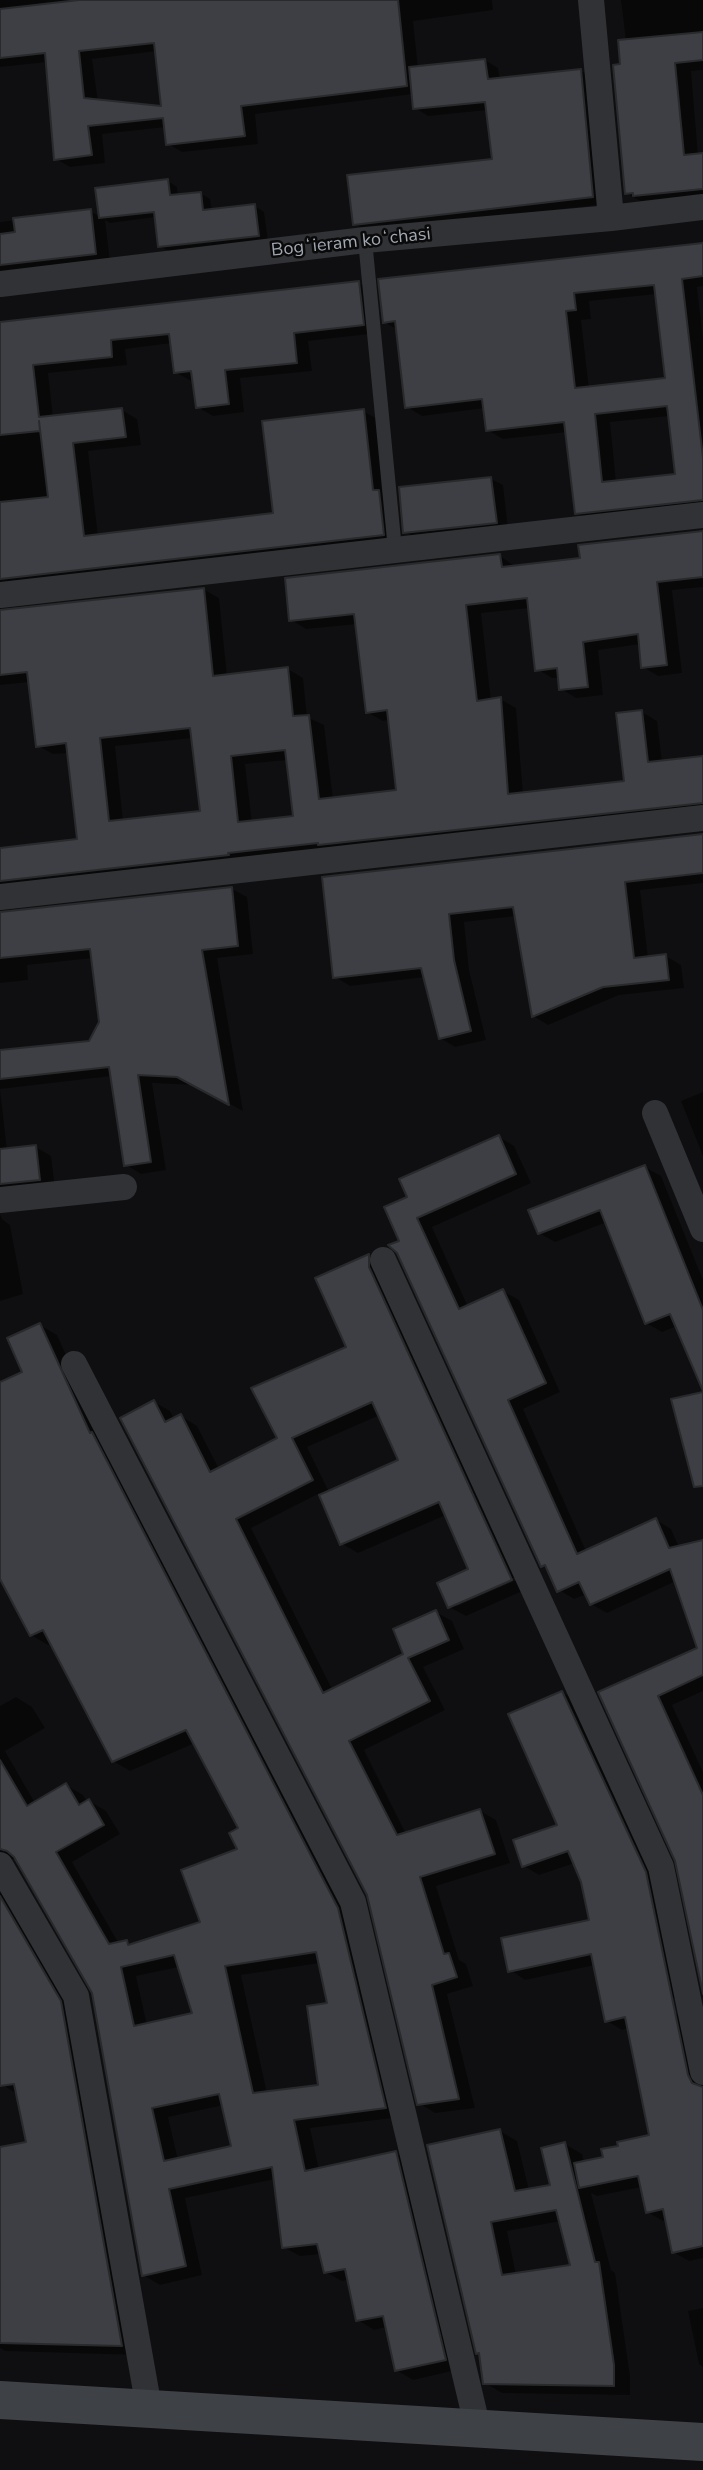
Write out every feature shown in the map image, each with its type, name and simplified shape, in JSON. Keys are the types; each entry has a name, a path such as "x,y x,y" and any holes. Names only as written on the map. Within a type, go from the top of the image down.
{"street":[{"path":"591,0 611,218"},
{"name":"Bogʻieram koʻchasi","path":"0,284 365,240 703,207"},
{"path":"0,595 703,515"},
{"path":"0,897 703,818"},
{"path":"655,1113 703,1229"},
{"path":"0,1200 124,1187"},
{"path":"383,1260 661,1867 703,2073"},
{"path":"74,1364 354,1902 478,2429"},
{"path":"0,1865 76,1996 149,2408"},
{"path":"0,2400 703,2442"}],"lane":[{"path":"365,240 395,550"}],"building":[{"path":"79,0 398,0 407,86 241,106 245,136 166,145 163,118 88,126 92,155 54,160 45,53 0,58 0,9","holes":["154,43 161,106 84,98 79,51"]},
{"path":"703,32 703,60 675,63 684,155 703,153 703,189 633,196 633,193 625,194 613,65 620,64 618,40"},
{"path":"485,59 488,79 581,69 593,197 353,225 347,175 492,159 485,102 413,109 409,67"},
{"path":"168,179 170,195 201,192 203,210 255,204 259,236 158,247 154,212 99,218 95,188"},
{"path":"91,209 96,254 0,265 0,234 15,232 13,218"},
{"path":"703,243 703,276 682,279 703,458 703,500 575,514 564,422 486,431 482,399 405,408 395,321 383,323 378,279","holes":["654,285 665,378 575,388 566,311 576,310 574,293","667,406 675,474 602,482 595,414"]},
{"path":"359,281 364,325 294,333 297,363 225,370 229,404 196,408 191,371 174,373 169,334 111,340 112,357 33,365 39,417 122,408 126,437 73,443 84,536 273,513 262,421 364,409 373,490 379,490 384,535 0,579 0,502 48,497 39,421 40,431 0,435 0,322"},
{"path":"491,477 497,523 403,533 399,487"},
{"path":"703,531 703,577 657,582 667,665 641,668 638,634 583,642 588,687 559,690 557,668 535,671 527,598 466,605 477,701 501,697 508,794 624,781 616,713 642,710 648,762 703,756 703,803 318,843 0,881 0,848 77,839 66,743 36,747 27,672 0,675 0,610 204,588 213,676 288,667 293,716 309,715 319,799 396,790 387,710 366,713 354,614 289,621 285,578 500,554 502,567 580,558 578,545","holes":["190,728 200,811 109,821 100,738","285,750 293,816 238,822 231,756"]},
{"path":"703,834 703,873 625,882 634,958 666,954 669,980 603,987 532,1017 513,907 449,914 454,960 471,1031 439,1039 421,968 333,978 322,877"},
{"path":"232,887 238,946 202,950 229,1105 177,1077 138,1075 151,1162 124,1166 109,1067 0,1079 0,1050 89,1041 99,1022 90,949 0,958 0,912"},
{"path":"499,1135 516,1174 417,1218 459,1309 503,1289 546,1383 508,1400 577,1554 656,1518 669,1548 703,1540 703,1675 658,1696 703,1795 703,1994 675,1861 598,1692 697,1648 670,1569 590,1605 579,1582 557,1592 545,1565 541,1567 397,1253 388,1245 399,1241 384,1207 407,1197 399,1179"},
{"path":"36,1145 40,1180 0,1184 0,1149"},
{"path":"645,1165 703,1310 703,1391 670,1314 645,1324 600,1210 538,1234 528,1210"},
{"path":"369,1254 369,1267 512,1580 448,1608 437,1583 468,1569 439,1502 340,1545 319,1495 398,1460 372,1402 292,1438 313,1480 236,1519 323,1693 403,1654 393,1629 436,1610 449,1640 408,1658 430,1701 349,1741 397,1835 480,1809 495,1854 420,1877 444,1954 449,1953 457,1977 432,1985 459,2099 417,2105 367,1895 120,1418 154,1400 165,1422 181,1414 210,1472 277,1438 251,1388 346,1347 315,1278"},
{"path":"40,1323 90,1433 92,1432 338,1908 386,2108 294,2120 305,2171 396,2151 446,2360 395,2371 383,2316 356,2321 345,2269 324,2273 317,2244 282,2248 272,2167 169,2189 186,2266 142,2276 92,1993 14,1857 0,1849 0,1760 27,1806 66,1783 79,1805 89,1799 104,1825 56,1852 109,1944 127,1940 128,1945 200,1922 181,1870 237,1849 229,1833 238,1828 186,1730 112,1762 43,1630 30,1636 0,1579 0,1382 22,1372 7,1338","holes":["316,1952 327,2003 307,2006 318,2085 253,2093 225,1966","174,1955 192,2013 134,2026 121,1967","219,2094 231,2146 164,2161 152,2108"]},
{"path":"703,1392 703,1486 694,1487 671,1399"},
{"path":"562,1691 646,1872 688,2075 692,2083 703,2087 703,2246 672,2253 663,2209 646,2213 638,2176 579,2188 574,2163 603,2157 601,2149 618,2146 617,2142 649,2135 625,2017 605,2022 591,1954 508,1972 501,1938 589,1920 581,1882 568,1851 522,1867 513,1840 557,1825 508,1714"},
{"path":"0,1896 61,2001 122,2346 0,2343 0,2147 26,2142 14,2084 0,2086"},
{"path":"500,2129 515,2191 550,2185 541,2148 565,2142 595,2262 599,2262 614,2365 614,2386 483,2384 479,2353 476,2354 427,2145","holes":["556,2210 570,2265 502,2275 491,2222"]}]}
